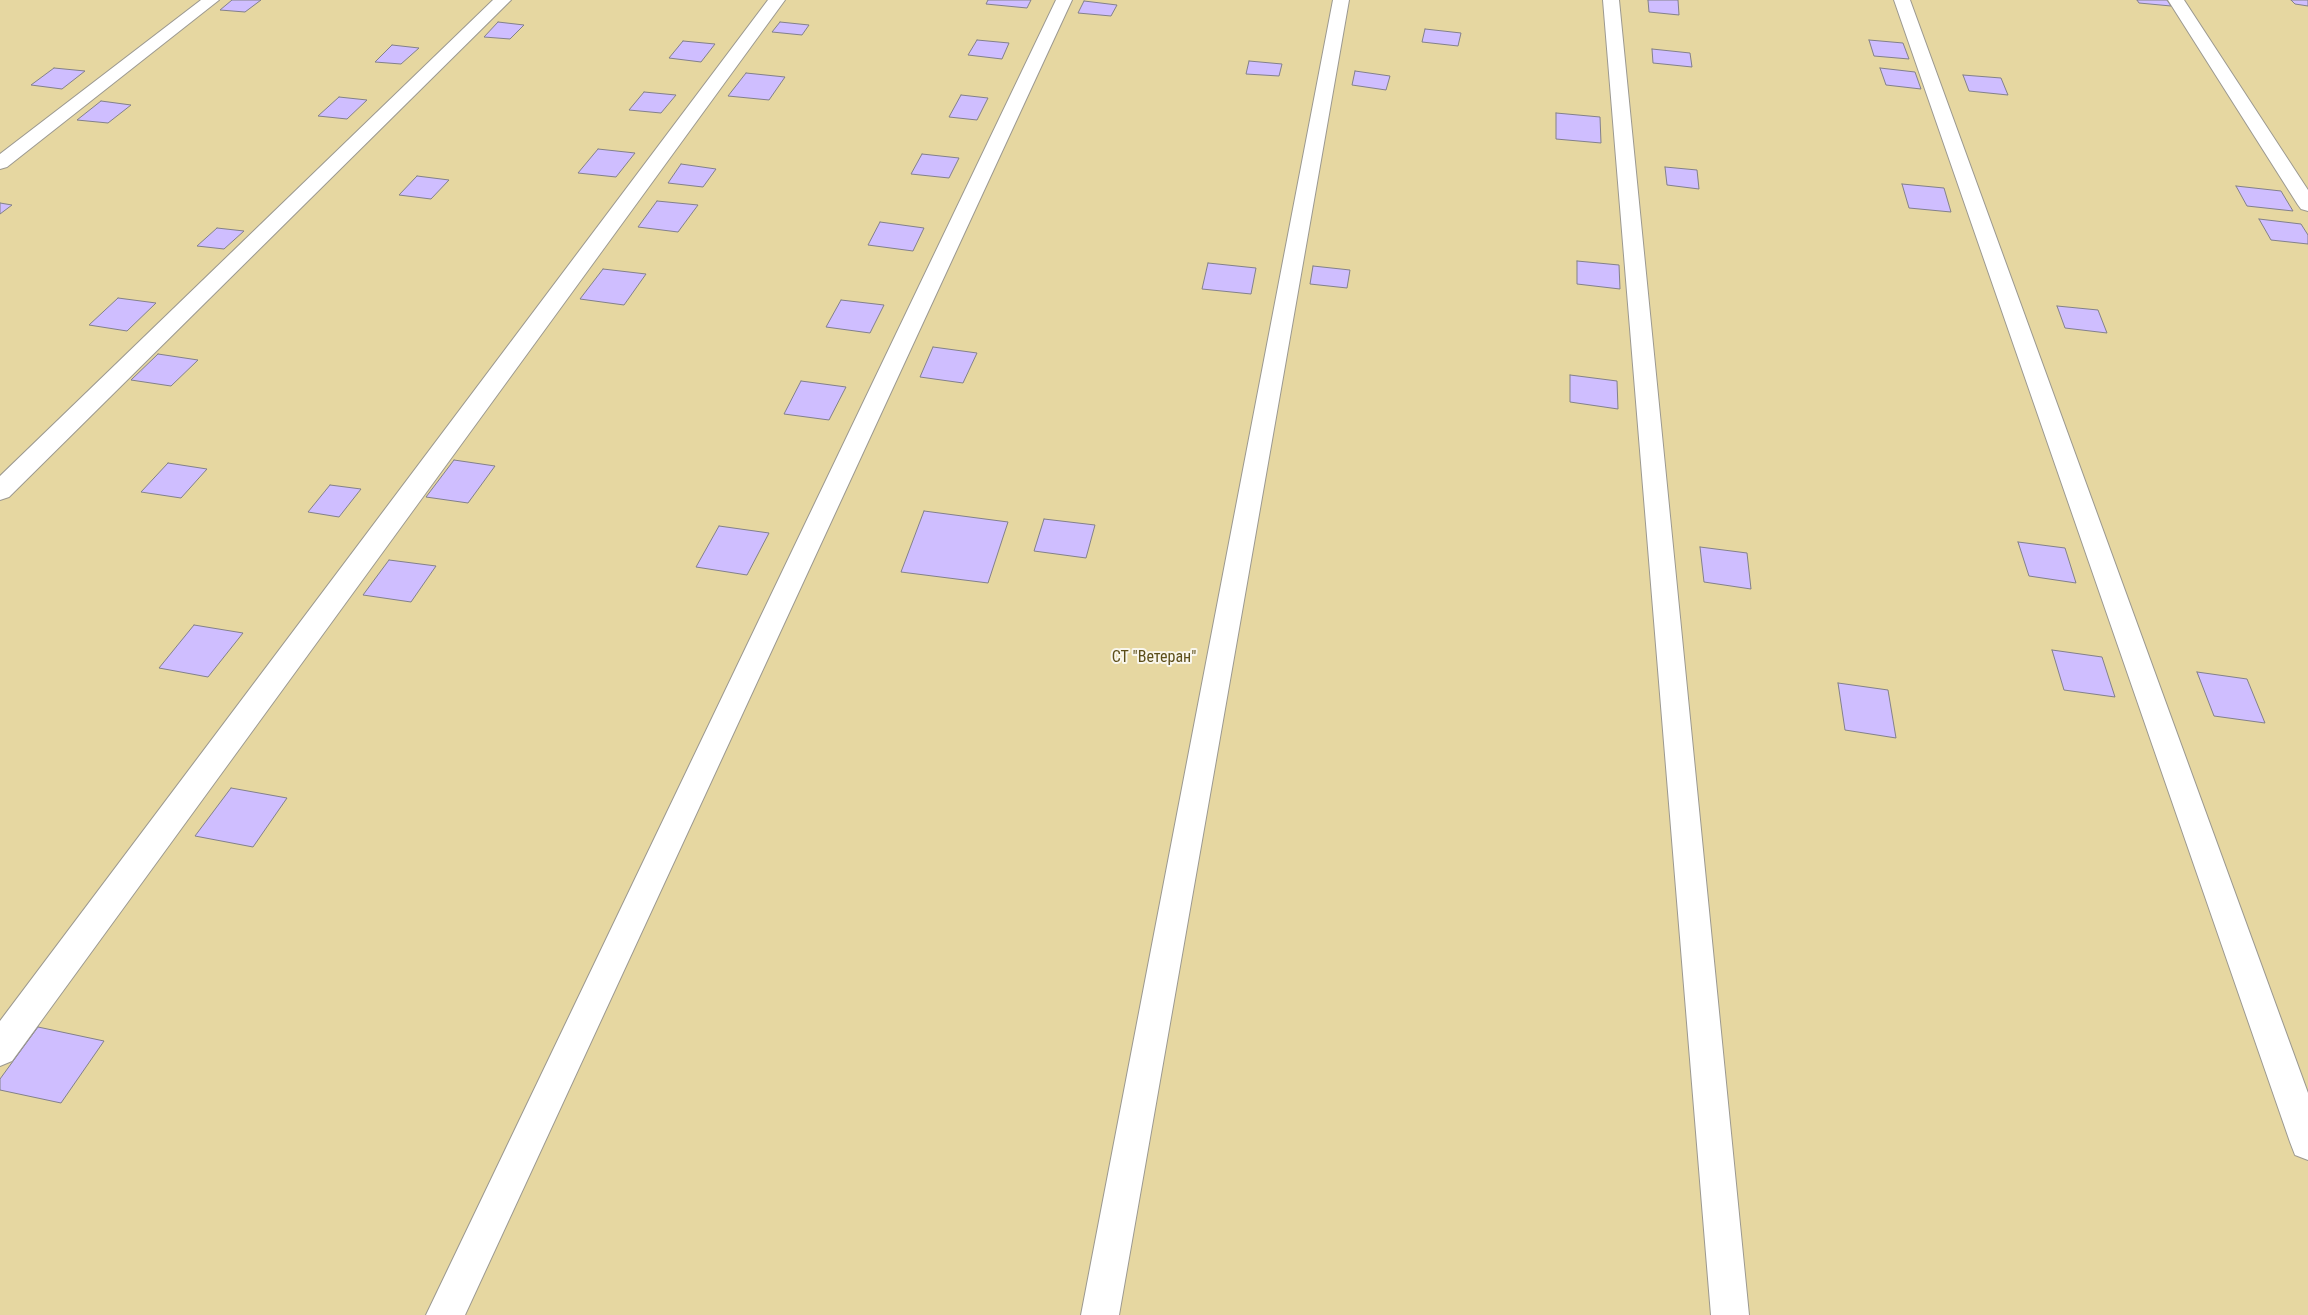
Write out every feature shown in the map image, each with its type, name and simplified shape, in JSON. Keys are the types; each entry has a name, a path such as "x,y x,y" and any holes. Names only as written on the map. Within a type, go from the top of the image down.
{"lane":[{"path":"0,163 211,0"},
{"path":"0,491 503,0"},
{"path":"0,1049 777,0"},
{"path":"445,1315 1064,0"},
{"path":"1100,1315 1341,0"},
{"path":"1611,0 1730,1315"},
{"path":"1902,0 2308,1142"},
{"path":"2176,0 2308,205"}],"green space":[{"name":"СТ \"Ветеран\"","path":"0,0 2308,0 2308,1315 0,1315"}],"building":[{"path":"232,0 261,0 245,12 220,10"},
{"path":"988,0 1031,0 1027,8 986,4"},
{"path":"1648,0 1678,0 1679,15 1649,12"},
{"path":"2137,0 2167,0 2171,6 2139,3"},
{"path":"2291,0 2308,0 2308,6 2295,4"},
{"path":"1084,1 1117,5 1111,16 1078,13"},
{"path":"498,22 524,25 510,39 484,37"},
{"path":"780,22 809,25 802,35 772,32"},
{"path":"1425,29 1461,33 1458,46 1422,42"},
{"path":"977,40 1009,43 1002,59 968,55"},
{"path":"1869,40 1903,43 1909,59 1874,56"},
{"path":"683,41 715,44 701,62 669,58"},
{"path":"392,45 419,48 401,64 375,62"},
{"path":"1652,49 1690,53 1692,67 1653,63"},
{"path":"1249,61 1282,64 1279,76 1246,74"},
{"path":"54,68 85,71 62,89 31,85"},
{"path":"1880,68 1915,72 1921,89 1886,85"},
{"path":"1355,71 1390,76 1386,90 1352,85"},
{"path":"746,73 785,77 769,100 728,96"},
{"path":"1963,75 2001,78 2008,95 1969,91"},
{"path":"644,92 676,95 661,113 629,110"},
{"path":"961,95 988,98 977,120 949,117"},
{"path":"339,97 367,100 347,119 318,116"},
{"path":"101,101 131,105 108,123 77,120"},
{"path":"1556,113 1600,117 1601,143 1556,139"},
{"path":"598,149 635,153 616,177 578,173"},
{"path":"922,154 959,158 949,178 911,174"},
{"path":"681,164 716,169 703,187 668,183"},
{"path":"1665,167 1697,170 1699,189 1667,185"},
{"path":"417,176 449,180 431,199 399,195"},
{"path":"1902,184 1944,188 1951,212 1909,208"},
{"path":"2236,186 2281,191 2293,211 2247,206"},
{"path":"657,201 698,205 678,232 638,227"},
{"path":"0,203 12,205 0,214"},
{"path":"2259,219 2301,224 2308,235 2308,244 2271,240"},
{"path":"880,222 924,228 913,251 868,245"},
{"path":"217,228 244,231 224,249 197,246"},
{"path":"1577,261 1619,265 1620,289 1577,284"},
{"path":"1208,263 1256,268 1251,294 1202,289"},
{"path":"1313,266 1350,270 1347,288 1310,284"},
{"path":"603,269 646,274 624,305 580,299"},
{"path":"118,298 156,303 127,331 89,325"},
{"path":"841,300 884,305 870,333 826,327"},
{"path":"2057,306 2098,310 2107,333 2065,328"},
{"path":"933,347 977,353 963,383 920,377"},
{"path":"158,354 198,360 171,386 131,380"},
{"path":"1570,375 1617,381 1618,409 1570,402"},
{"path":"801,381 846,387 829,420 784,414"},
{"path":"454,460 495,466 468,503 426,497"},
{"path":"168,463 207,469 181,498 141,492"},
{"path":"330,485 361,489 339,517 308,512"},
{"path":"924,511 1008,522 988,583 901,572"},
{"path":"1044,519 1095,525 1086,558 1034,551"},
{"path":"719,526 769,533 747,575 696,567"},
{"path":"2018,542 2065,548 2076,583 2029,576"},
{"path":"1700,547 1747,553 1751,589 1704,582"},
{"path":"389,560 436,566 411,602 363,595"},
{"path":"194,625 243,633 208,677 159,668"},
{"path":"2052,650 2102,657 2115,697 2064,690"},
{"path":"2197,672 2247,679 2265,723 2214,716"},
{"path":"1838,683 1888,690 1896,738 1845,730"},
{"path":"231,788 287,798 253,847 195,836"},
{"path":"38,1027 104,1041 61,1103 0,1090 0,1079"}]}
